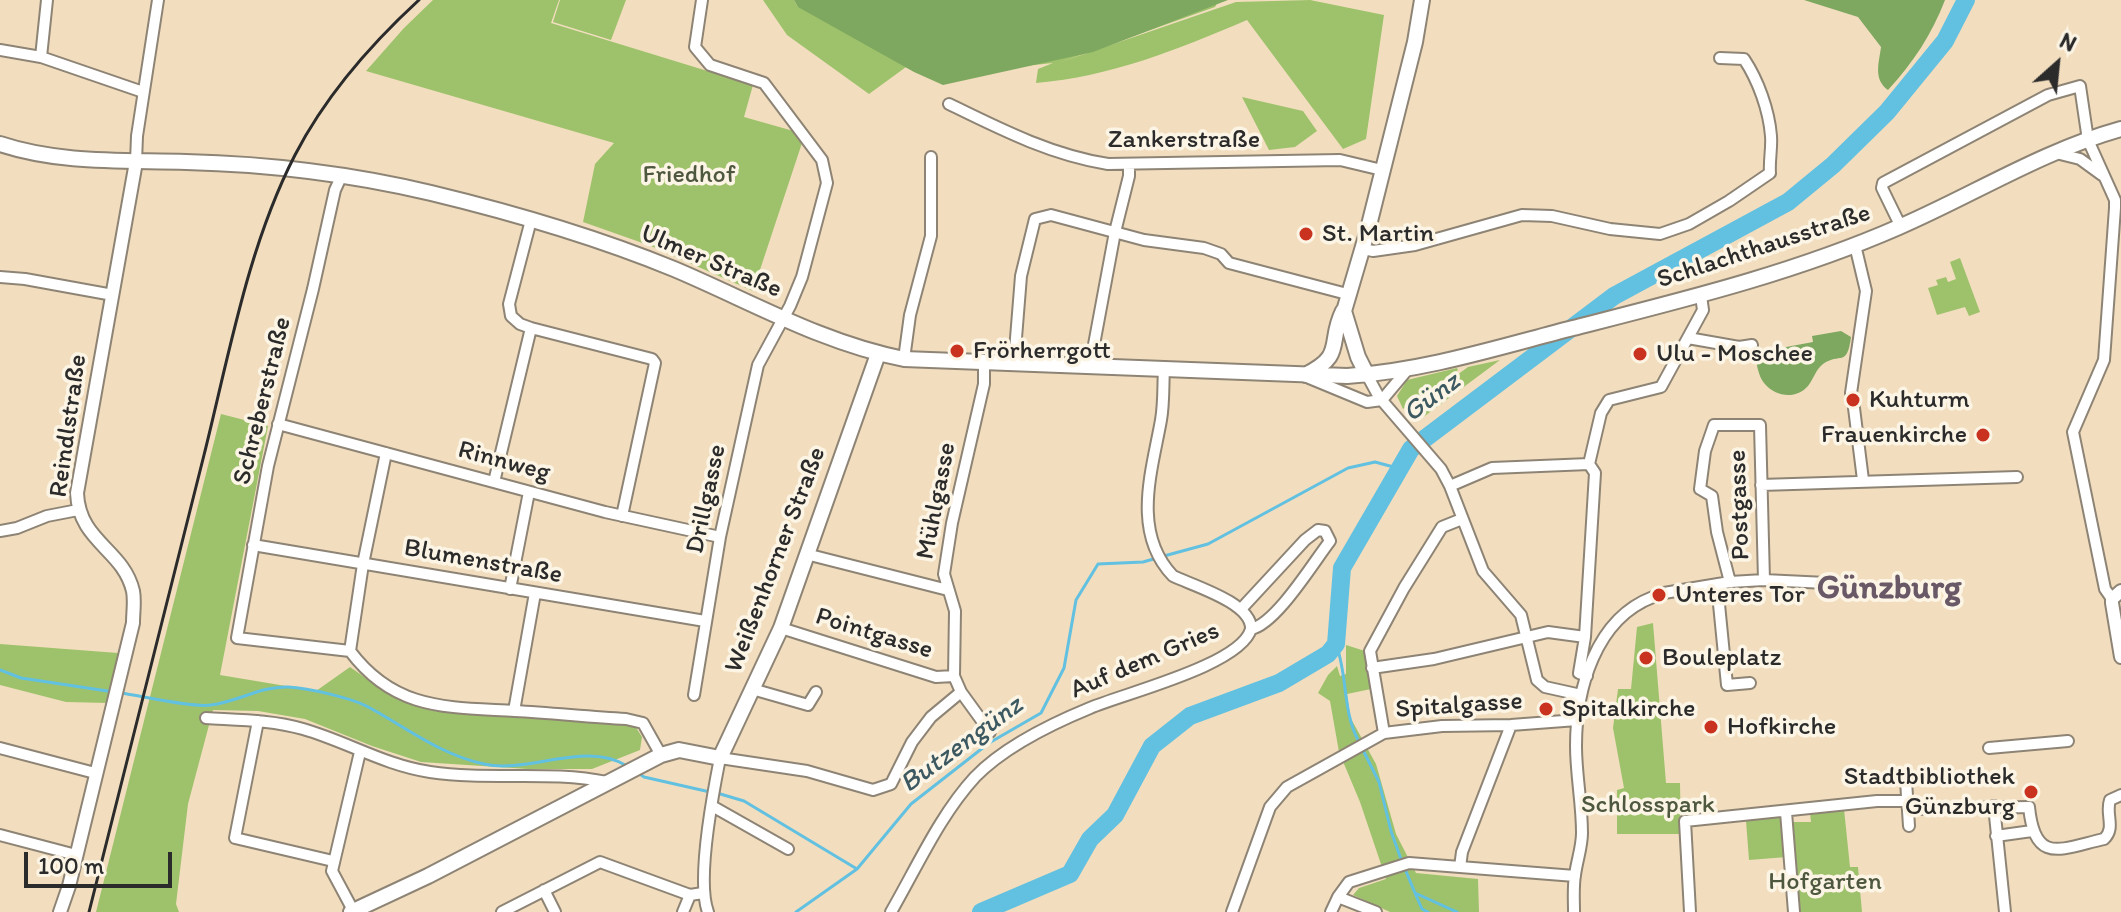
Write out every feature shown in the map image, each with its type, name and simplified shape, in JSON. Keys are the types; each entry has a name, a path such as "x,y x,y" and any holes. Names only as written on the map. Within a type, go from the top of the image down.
{"main road":[{"path":"1304,375 1324,365 1330,358 1363,249 1415,42 1422,0"},
{"name":"Schlachthausstraße","path":"1408,369 1695,297 1804,264 1901,227 2054,153 2121,129"},
{"name":"Ulmer Straße","path":"0,144 72,158 289,168 414,190 531,220 672,269 844,343 904,359 1304,375 1367,375 1408,369"},
{"path":"1344,311 1367,375"},
{"name":"Weißenhorner Straße","path":"720,758 781,628 878,354"},
{"path":"353,912 661,755 679,750 720,758"}],"street":[{"path":"41,57 47,0"},
{"path":"136,162 137,136 158,0"},
{"name":"Drillgasse","path":"694,695 720,537 758,365 802,277 827,183 822,160 764,83 710,65 695,47 702,0"},
{"path":"0,50 41,57 143,92"},
{"path":"1363,249 1373,251 1424,242 1522,215 1552,216 1610,229 1660,234 1680,229 1770,173 1771,137 1764,104 1751,68 1744,59 1720,58"},
{"path":"1901,227 1882,188 1883,183 2048,95 2080,86 2088,140 2115,200 2116,272 2107,312 2104,360 2073,432 2105,589 2117,595 2121,657"},
{"name":"Zankerstraße","path":"949,104 1027,141 1070,157 1108,164 1340,160 1382,170"},
{"path":"2054,153 2080,159 2104,177"},
{"path":"904,359 910,315 931,236 931,157"},
{"name":"Reindlstraße","path":"60,912 133,623 133,591 124,570 82,522 77,493 136,162"},
{"path":"1090,366 1129,165"},
{"name":"Schreberstraße","path":"341,177 335,190 278,424 237,638 350,651"},
{"path":"1014,363 1021,276 1035,219 1051,215 1160,243 1204,248 1221,254 1229,263 1347,294"},
{"path":"531,220 509,308 515,321 531,328 652,359 655,363 622,516"},
{"path":"1851,393 1866,291 1855,245"},
{"path":"0,277 113,295"},
{"path":"1587,676 1579,673 1585,637 1595,473 1589,464 1601,413 1609,400 1661,387 1703,310 1695,297"},
{"path":"494,482 531,328"},
{"path":"1688,338 1739,347 1752,345"},
{"name":"Mühlgasse","path":"984,363 984,384 944,574 956,619 954,676 961,692 990,732"},
{"path":"1164,369 1162,416 1146,501 1155,546 1173,576 1242,608 1251,622 1251,629"},
{"path":"1304,375 1367,402 1382,400 1408,369"},
{"path":"1367,375 1382,400 1436,463 1450,486 1483,571 1521,615 1537,680 1545,687 1581,695"},
{"path":"1854,408 1863,480"},
{"name":"Rinnweg","path":"278,424 622,516 720,537"},
{"name":"Postgasse","path":"1730,582 1717,532 1712,496 1700,489 1705,451 1714,425 1760,425 1764,580"},
{"path":"386,453 363,564 350,651 364,671 391,690 457,708 626,719 643,723 661,755"},
{"path":"1450,486 1492,468 1589,464"},
{"path":"1761,485 2017,477"},
{"path":"510,589 529,492"},
{"path":"0,531 78,510"},
{"path":"1384,733 1370,651 1442,527 1462,519"},
{"name":"Auf dem Gries","path":"891,912 947,814 976,776 1004,753 1063,719 1224,657 1248,638 1251,629 1260,627 1272,617 1330,541 1325,531 1318,530 1305,540 1242,608"},
{"name":"Blumenstraße","path":"253,545 705,621"},
{"path":"806,554 948,590"},
{"path":"1574,912 1575,876 1582,833 1577,720 1581,695 1597,649 1617,620 1638,602 1662,594 1717,584 1764,580 1826,583"},
{"path":"1717,584 1727,685 1750,683"},
{"path":"514,711 535,593"},
{"name":"Pointgasse","path":"781,628 936,677 954,676"},
{"path":"1372,668 1434,659 1548,632 1585,637"},
{"path":"752,689 808,705 816,692"},
{"path":"708,912 703,893 720,758 807,771 873,790 891,784 912,742 931,717 961,692"},
{"path":"206,718 258,721 301,728 395,765 431,772 498,777 573,775 607,782"},
{"name":"Spitalgasse","path":"1232,912 1270,807 1278,795 1296,781 1351,750 1384,733 1442,726 1577,720"},
{"path":"258,721 235,838 333,861"},
{"path":"1460,867 1462,852 1511,725"},
{"path":"1989,748 2068,741"},
{"path":"0,748 95,773"},
{"path":"353,912 332,871 360,752"},
{"path":"1906,781 1909,826"},
{"path":"1690,912 1685,821 1877,801 1908,805 2029,807 2032,831 2044,846 2058,849 2104,839 2110,828 2108,804 2121,795"},
{"path":"712,803 788,849"},
{"path":"1994,806 2005,912"},
{"path":"1786,812 1794,912"},
{"path":"1996,836 2032,831"},
{"path":"0,835 76,855"},
{"path":"502,912 600,862 690,895 703,893"},
{"path":"1331,912 1349,882 1409,863 1575,876"},
{"path":"544,890 555,912"},
{"path":"683,912 690,895"},
{"path":"1338,897 1376,912"}],"green space":[{"name":"Friedhof","path":"433,0 559,0 551,23 753,85 744,117 797,132 802,143 753,291 651,246 583,222 595,164 614,143 366,71"},
{"path":"560,0 626,0 611,40 553,22"},
{"path":"763,0 794,0 798,7 1219,0 1215,7 1058,63 1236,2 1310,0 1384,15 1366,139 1343,149 1247,20 1144,60 1064,80 1036,83 1038,69 1053,63 967,72 899,63 906,67 869,94 787,35"},
{"path":"794,0 1228,0 1093,52 943,85 798,7"},
{"path":"1804,0 1945,0 1921,48 1888,90 1879,76 1881,47 1858,17"},
{"path":"1242,97 1303,111 1317,131 1295,147 1269,150"},
{"path":"1960,258 1980,312 1969,316 1965,307 1937,315 1928,288 1938,285 1936,280 1946,277 1948,282 1956,279 1950,262"},
{"path":"1841,331 1851,337 1847,353 1842,358 1823,364 1803,390 1792,395 1780,394 1762,380 1754,353 1813,342 1812,336"},
{"path":"1500,360 1418,421 1405,413 1424,400 1432,402 1437,399 1434,392 1468,367"},
{"path":"1457,368 1403,409 1397,396 1407,380"},
{"path":"221,414 268,426 220,675 316,691 350,667 393,697 433,711 635,726 642,737 640,750 592,769 528,769 421,762 305,719 258,711 213,710 188,804 176,904 179,912 96,912"},
{"name":"Schlosspark","path":"1653,623 1666,783 1680,783 1681,834 1617,834 1617,790 1624,788 1613,728 1618,689 1631,689 1637,627"},
{"path":"0,644 118,653 108,703 66,702 0,685"},
{"path":"1346,645 1368,652 1371,689 1347,694 1350,717 1376,764 1396,834 1416,873 1478,879 1479,912 1390,912 1353,895 1359,888 1386,879 1339,752 1330,701 1318,693 1337,666 1340,676 1346,674"},
{"name":"Hofgarten","path":"1844,809 1850,867 1858,867 1862,912 1799,912 1790,822 1811,822 1810,813"},
{"path":"1782,817 1787,857 1749,860 1746,821"}],"waterway":[{"name":"Günz","path":"981,912 1070,874 1090,839 1115,815 1152,746 1190,716 1279,683 1328,654 1336,644 1342,568 1411,449 1614,296 1788,202 1833,165 1887,112 1945,41 1966,0"},
{"name":"Butzengünz","path":"1164,556 1208,544 1348,468 1375,462 1401,469"},
{"name":"Butzengünz","path":"796,912 857,869 911,804 989,743 1041,713 1064,668 1076,600 1098,564 1143,562 1157,558"},
{"path":"1336,644 1347,706 1359,742"},
{"path":"0,670 21,678 114,692"},
{"path":"121,693 203,705 278,687 297,688 362,704 439,748 484,764 520,765 594,756 627,766"},
{"path":"1362,748 1379,782 1402,862"},
{"path":"637,772 644,777 710,792"},
{"path":"717,793 744,801 857,869"},
{"path":"1405,869 1415,893 1457,912"},
{"path":"1415,893 1422,909 1428,912"}],"railway":[{"path":"89,912 231,340 264,226 295,155 335,91 366,53 419,0"}],"place":[{"name":"St. Martin","path":"1306,234"},
{"name":"Frörherrgott","path":"957,351"},
{"name":"Ulu - Moschee","path":"1640,354"},
{"name":"Kuhturm","path":"1853,400"},
{"name":"Frauenkirche","path":"1983,435"},
{"name":"Unteres Tor","path":"1659,595"},
{"name":"Bouleplatz","path":"1646,658"},
{"name":"Spitalkirche","path":"1546,709"},
{"name":"Hofkirche","path":"1711,727"},
{"name":"Stadtbibliothek Günzburg","path":"2031,792"}],"district":[{"name":"Günzburg","path":"1889,589"}]}
